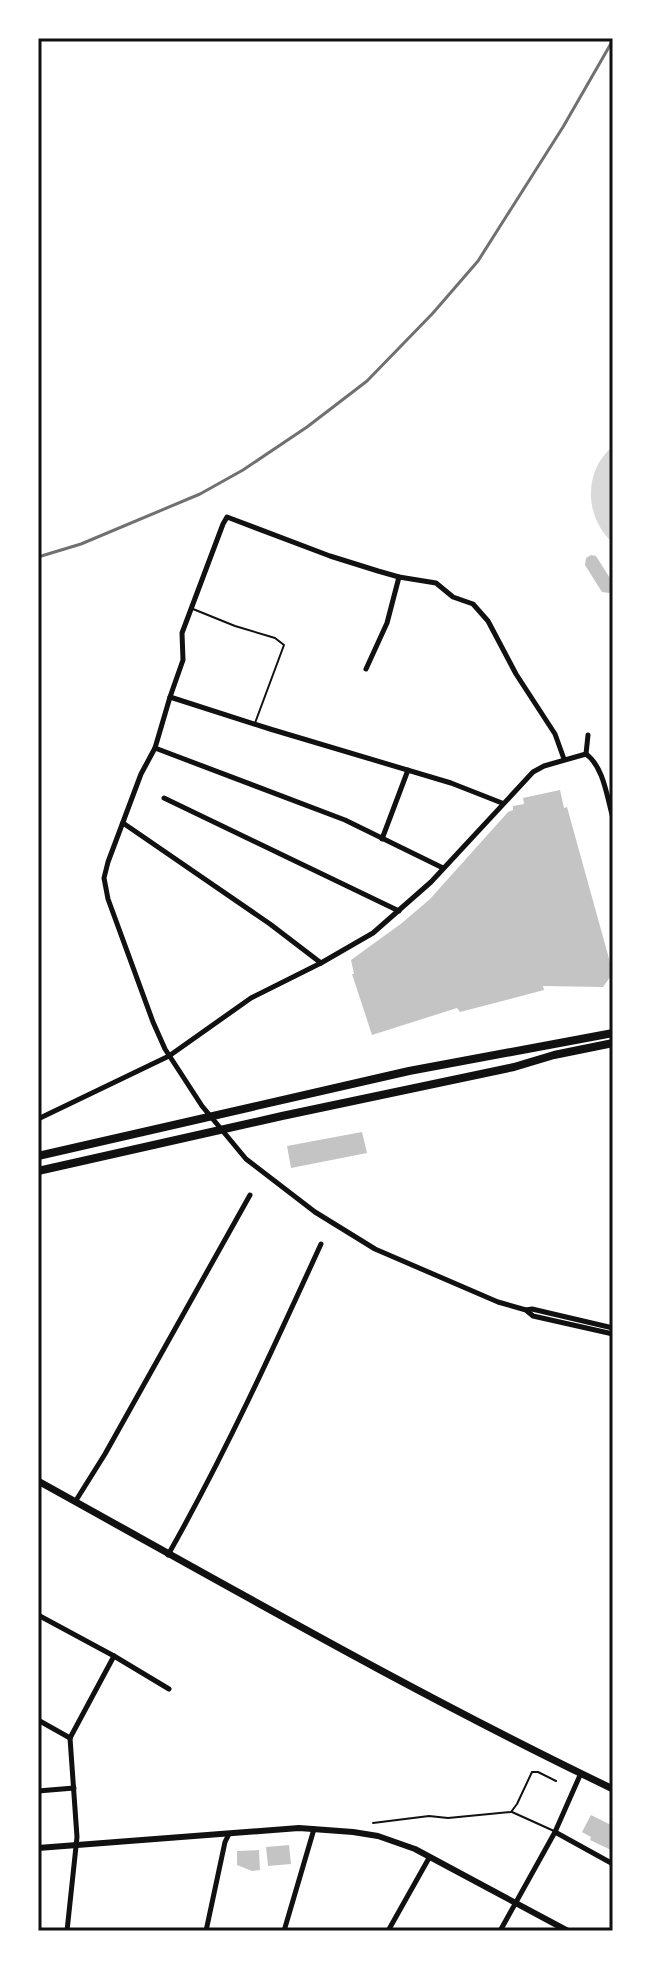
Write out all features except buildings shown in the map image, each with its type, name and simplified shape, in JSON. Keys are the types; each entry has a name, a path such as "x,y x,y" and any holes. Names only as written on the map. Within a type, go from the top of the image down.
{"main road":[{"path":"38,1156 461,1061 613,1033"},
{"path":"38,1171 613,1043"},
{"path":"38,1481 168,1555 528,1748 613,1789"}],"street":[{"path":"564,759 555,734 481,612 473,604 453,597 436,583 399,577 330,556 227,517 182,633 183,660 155,748 141,774 104,878 108,899 153,1022 169,1056 210,1116 258,1170 332,1223 375,1249 498,1302 526,1310 533,1316 613,1331"},
{"path":"366,669 387,623 399,577"},
{"path":"170,697 451,783 502,803"},
{"path":"586,754 588,735"},
{"path":"155,748 345,820 443,868"},
{"path":"38,1119 169,1056 251,998 361,941 431,882 533,772 586,754"},
{"path":"586,754 599,769 613,818"},
{"path":"382,839 408,770"},
{"path":"164,798 399,911"},
{"path":"123,823 270,924 321,963"},
{"path":"75,1502 250,1195"},
{"path":"168,1555 261,1375 321,1244"},
{"path":"38,1615 169,1689"},
{"path":"67,1931 77,1834 70,1738 114,1656"},
{"path":"38,1720 70,1738"},
{"path":"500,1931 555,1832 581,1773"},
{"path":"38,1791 74,1788"},
{"path":"38,1848 314,1828 378,1836 415,1849 568,1931"},
{"path":"284,1931 314,1828"},
{"path":"555,1832 613,1864"},
{"path":"206,1931 229,1834"},
{"path":"388,1931 429,1858"}],"lane":[{"path":"191,608 275,638 284,645 254,724"},
{"path":"511,1812 532,1772 556,1781"},
{"path":"373,1823 429,1816 448,1818 511,1812 555,1832"}],"shaded area":[{"path":"613,446 613,543 597,520 591,494 596,468"}],"railway":[{"path":"38,557 81,544 200,494 243,470 307,427 367,381 478,261 563,127 613,40"}]}
